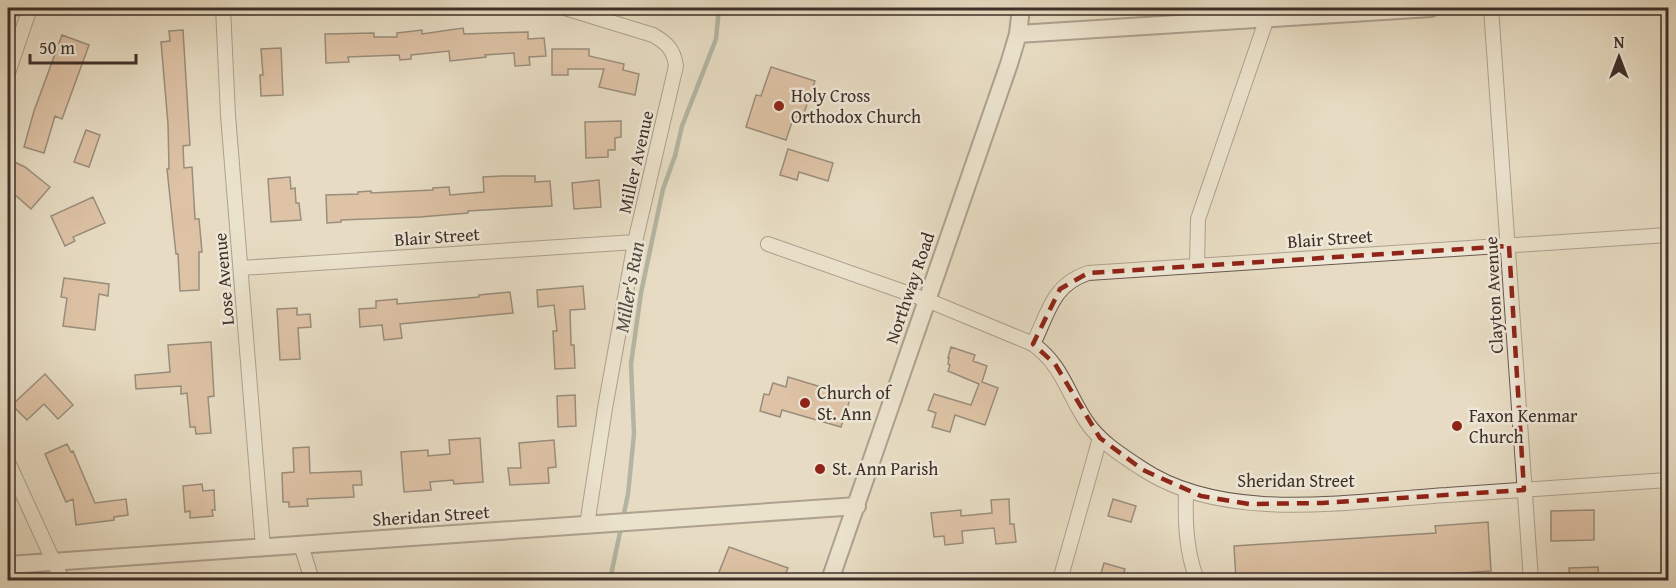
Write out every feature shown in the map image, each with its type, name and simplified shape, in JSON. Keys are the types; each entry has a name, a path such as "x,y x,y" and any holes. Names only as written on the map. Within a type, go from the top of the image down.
{"street":[{"path":"8,9 22,8"},
{"path":"8,73 30,8"},
{"name":"Lose Avenue","path":"223,8 228,115 263,548"},
{"name":"Miller Avenue","path":"566,8 653,35 670,47 676,66 635,242 605,408 587,525"},
{"name":"Northway Road","path":"830,580 1018,34 1021,8"},
{"path":"1018,34 1431,8"},
{"name":"Clayton Avenue","path":"1491,8 1531,580"},
{"path":"1197,266 1198,219 1267,18"},
{"name":"Blair Street","path":"1033,344 1060,289 1075,277 1088,273 1668,235"},
{"name":"Blair Street","path":"241,268 635,242"},
{"name":"Sheridan Street","path":"768,244 927,300 1033,344 1046,353 1055,364 1087,422 1100,438 1143,470 1186,491 1233,502 1301,504 1668,480"},
{"path":"1060,580 1100,438"},
{"path":"8,462 62,580"},
{"path":"1186,491 1187,540 1197,580"},
{"name":"Sheridan Street","path":"8,565 857,506"},
{"path":"301,545 312,580"}],"highlighted area":[{"path":"1509,246 1524,490 1322,503 1249,504 1201,496 1143,470 1100,438 1055,364 1033,344 1060,289 1088,273"}],"building":[{"path":"463,28 464,34 528,32 528,39 544,38 546,56 529,57 530,65 515,66 514,53 450,61 449,51 411,55 411,59 400,60 399,55 348,57 349,62 326,63 325,34 374,33 374,37 397,37 397,33 422,30 422,34"},
{"path":"183,30 190,145 183,146 184,168 192,167 195,219 199,219 202,252 199,252 199,290 180,291 178,254 176,254 167,169 169,169 168,124 161,42 170,41 169,31"},
{"path":"62,35 89,45 62,119 55,116 44,153 24,147 34,111"},
{"path":"281,48 283,95 261,96 260,75 263,75 261,49"},
{"path":"552,49 589,49 589,56 624,64 623,70 639,74 635,95 599,87 604,69 568,69 568,75 552,75"},
{"name":"Holy Cross Orthodox Church","path":"771,67 815,81 802,119 794,116 786,140 746,127 756,95 761,96"},
{"path":"621,121 621,137 615,138 615,150 608,150 608,157 586,158 585,122"},
{"path":"86,130 100,135 89,167 74,162"},
{"path":"788,149 833,163 828,181 799,172 797,180 780,175"},
{"path":"8,159 25,167 50,187 31,209 14,194 8,192"},
{"path":"535,176 535,182 550,181 552,206 468,211 468,213 420,217 341,220 341,222 327,223 326,195 358,194 358,192 371,191 371,193 433,190 433,188 449,187 450,195 484,192 483,177"},
{"path":"290,177 291,189 295,188 296,203 299,203 301,220 271,222 268,179"},
{"path":"599,180 601,207 574,209 572,183"},
{"path":"93,197 105,223 73,237 75,241 65,246 51,216"},
{"path":"64,278 109,284 108,296 99,294 95,330 63,326 67,298 61,297"},
{"path":"583,286 585,309 570,310 571,345 574,345 575,368 555,369 553,331 557,331 554,305 538,307 537,290"},
{"path":"510,292 513,313 400,324 402,338 384,340 382,325 360,327 359,309 376,308 376,301 397,299 397,304"},
{"path":"297,308 297,315 310,314 311,327 298,328 300,359 280,360 277,309"},
{"path":"211,342 214,396 208,397 211,433 196,434 195,427 190,427 187,393 181,394 181,386 136,389 135,375 170,372 168,345"},
{"path":"951,347 975,355 973,361 987,366 982,382 998,388 985,425 955,415 950,432 932,427 936,413 928,410 934,394 971,405 979,384 948,371"},
{"path":"45,374 73,405 58,419 44,404 27,420 12,405"},
{"name":"Church of St. Ann","path":"788,377 851,396 841,427 782,410 780,417 760,411 764,394 769,395 773,383 786,387"},
{"path":"575,395 576,426 558,427 557,396"},
{"path":"480,438 483,482 454,484 453,480 430,482 431,490 404,492 401,452 428,450 428,456 450,454 449,440"},
{"path":"554,440 556,467 548,468 549,483 510,485 508,468 521,468 519,443"},
{"path":"67,444 71,452 73,451 95,503 126,499 128,515 114,517 114,520 76,525 73,499 66,502 45,454"},
{"path":"309,447 310,473 361,471 362,485 353,485 354,497 307,499 308,506 289,507 289,502 283,502 282,473 294,472 293,448"},
{"path":"202,484 203,491 214,490 213,516 190,518 190,511 185,512 183,486"},
{"path":"1009,499 1010,524 1014,524 1016,542 996,544 994,528 962,531 963,543 945,545 944,536 934,537 931,513 961,510 961,516 992,513 991,500"},
{"path":"1113,499 1136,506 1131,522 1108,516"},
{"path":"1594,510 1594,540 1551,541 1551,511"},
{"path":"1488,522 1491,571 1373,579 1372,577 1332,580 1236,580 1234,546 1436,533 1435,526"},
{"path":"729,547 788,568 783,580 716,580"},
{"path":"1104,563 1125,569 1122,580 1099,580"},
{"path":"1598,567 1599,580 1570,580 1569,568"}],"waterway":[{"name":"Miller's Run","path":"610,580 628,494 634,434 631,364 641,293 663,189 675,156 682,126 716,39 719,8"}],"place":[{"name":"Holy Cross Orthodox Church","path":"779,106"},
{"name":"Church of St. Ann","path":"805,403"},
{"name":"Faxon Kenmar Church","path":"1457,426"},
{"name":"St. Ann Parish","path":"820,469"}]}
